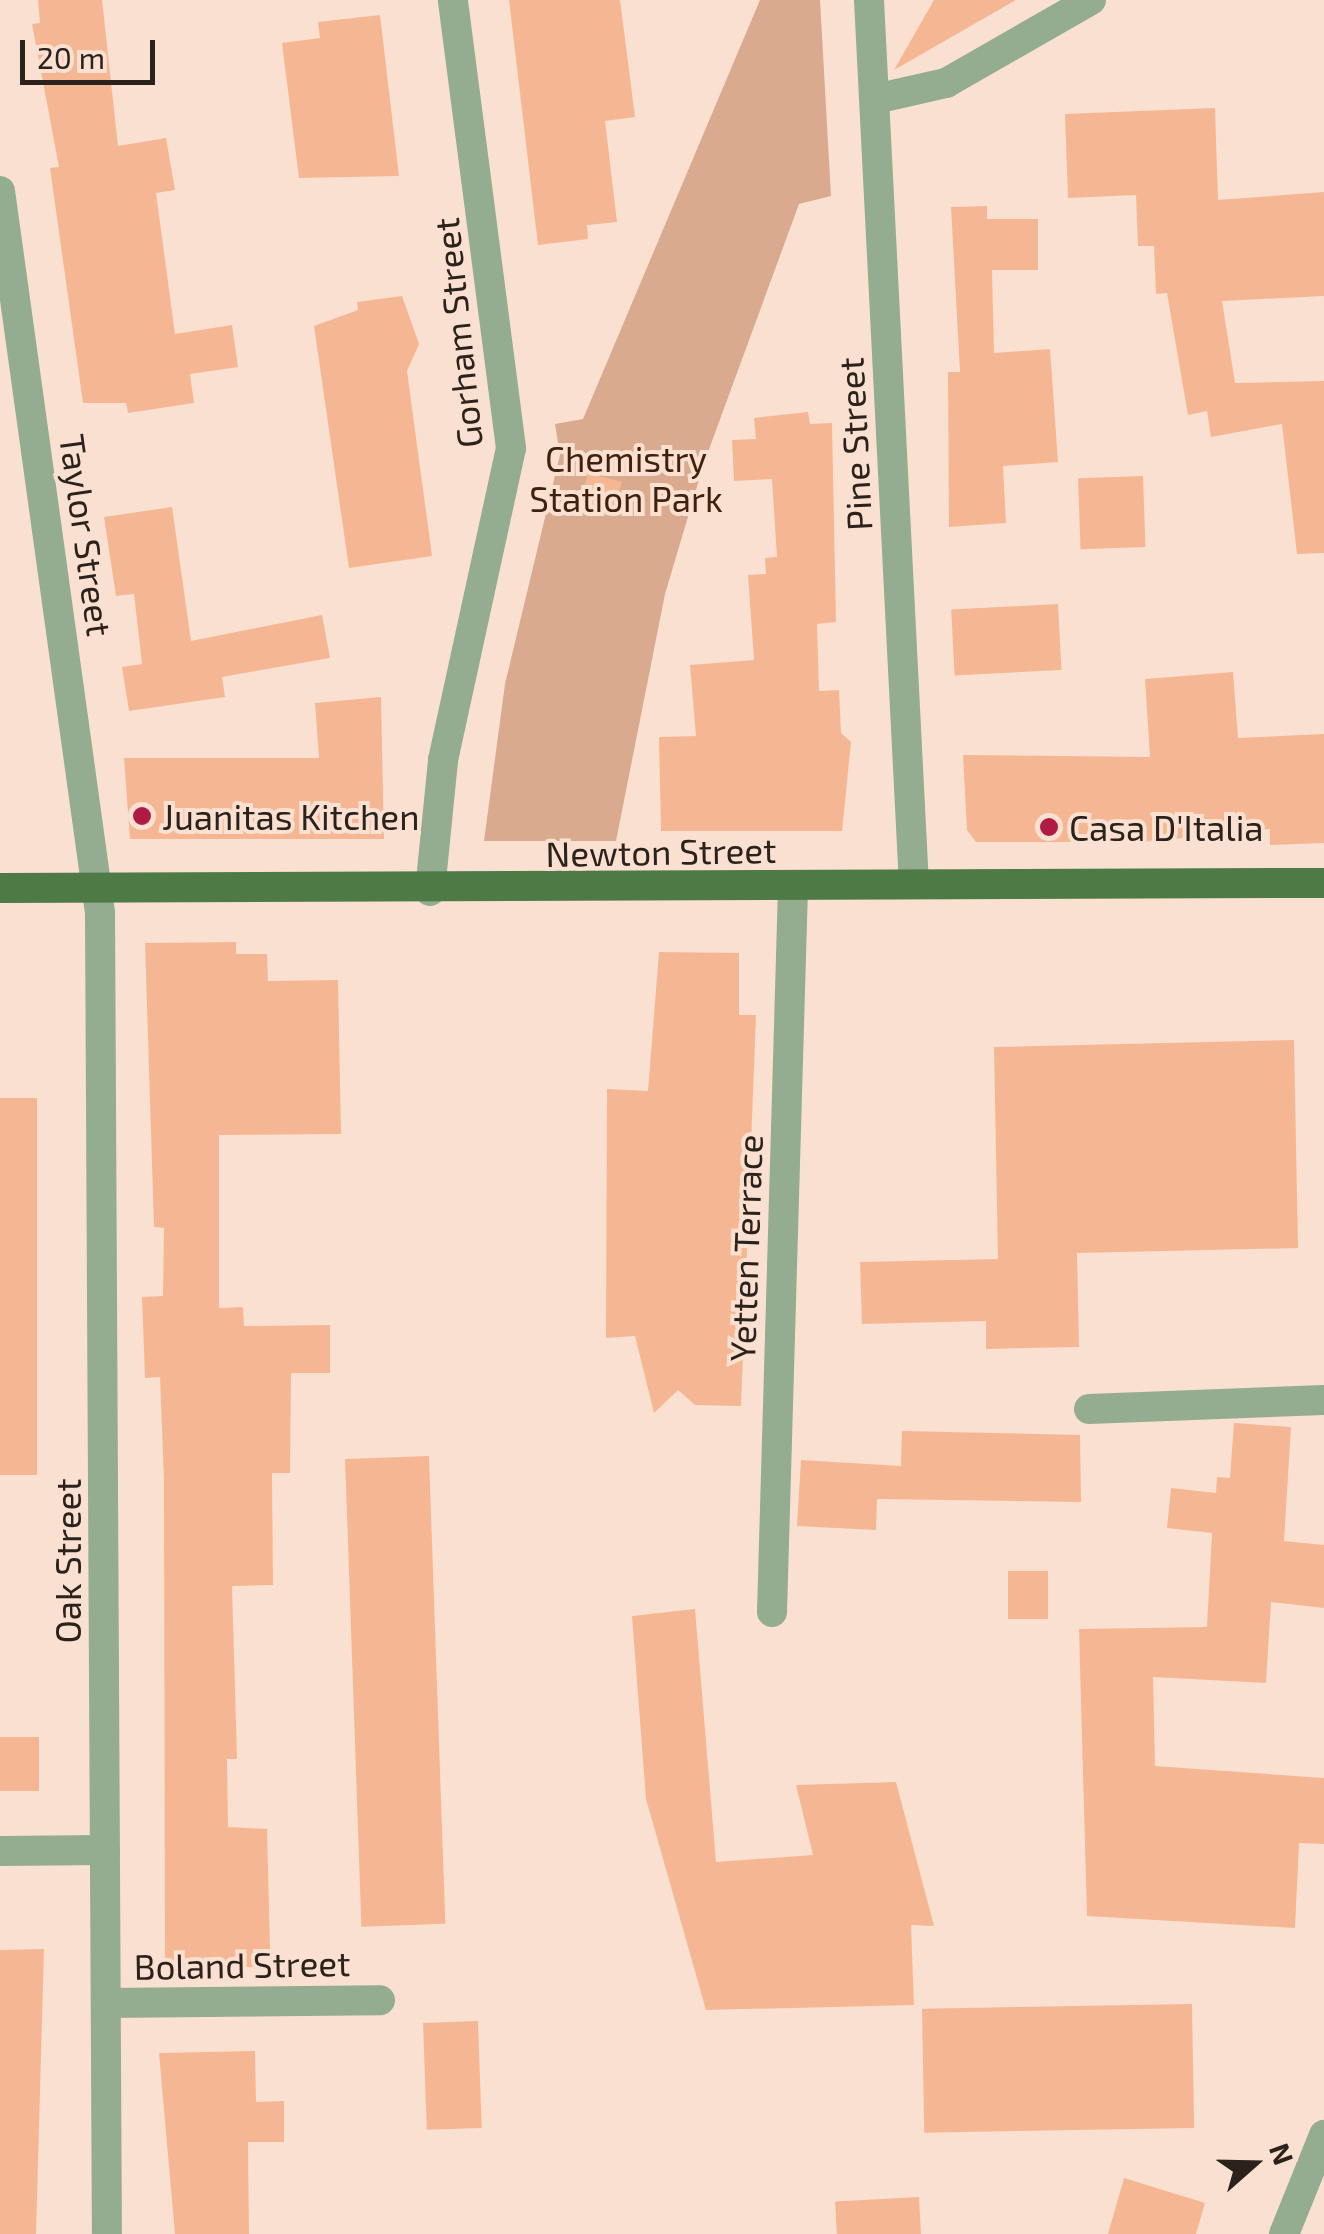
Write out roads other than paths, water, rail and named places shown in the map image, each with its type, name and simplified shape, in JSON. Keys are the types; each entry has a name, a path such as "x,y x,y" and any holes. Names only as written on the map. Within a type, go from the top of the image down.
{"main road":[{"name":"Newton Street","path":"0,888 430,891 1324,883"}],"street":[{"name":"Gorham Street","path":"430,891 446,742 511,448 453,0"},
{"name":"Pine Street","path":"870,0 914,884"},
{"path":"874,99 946,83 1090,0"},
{"name":"Taylor Street","path":"0,192 4,256 98,888"},
{"name":"Yetten Terrace","path":"772,1612 793,886"},
{"name":"Oak Street","path":"98,888 107,2234"},
{"path":"1090,1409 1324,1400"},
{"path":"0,1851 105,1850"},
{"name":"Boland Street","path":"106,2003 380,2000"},
{"path":"1284,2234 1324,2135"}],"place":[{"name":"Juanitas Kitchen","path":"142,816"},
{"name":"Casa D'Italia","path":"1049,827"}],"park label":[{"name":"Chemistry Station Park","path":"626,478"}]}
